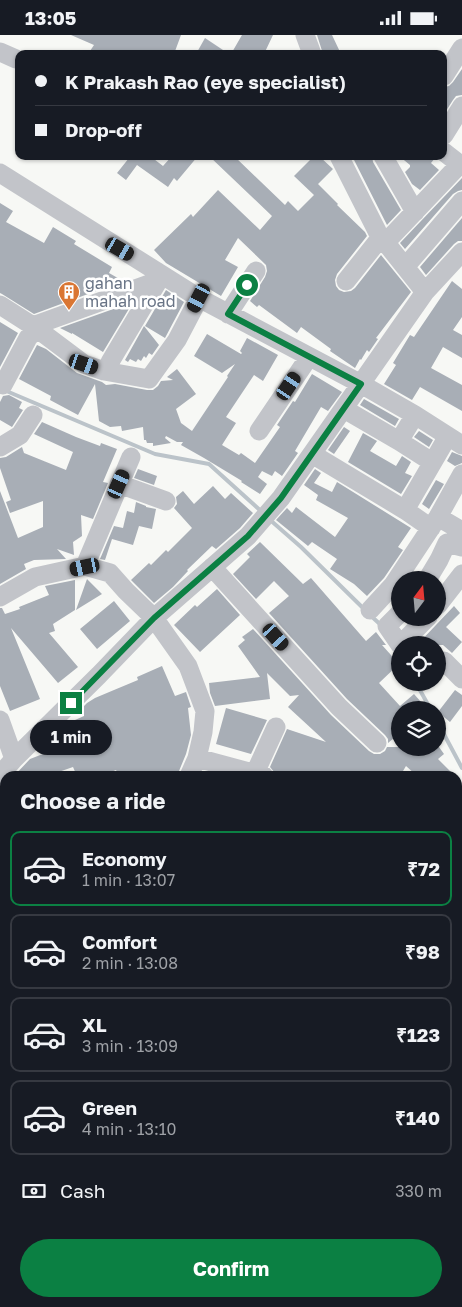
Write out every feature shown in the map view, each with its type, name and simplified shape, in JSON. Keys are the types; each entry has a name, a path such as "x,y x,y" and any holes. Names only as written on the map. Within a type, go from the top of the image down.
{"street":[{"path":"305,35 311,50"},
{"path":"447,71 462,48"},
{"path":"447,130 462,106"},
{"path":"346,281 384,239 415,212 461,165 447,154"},
{"path":"341,160 378,233 425,292"},
{"path":"385,160 415,212"},
{"path":"0,173 199,298 361,384 455,441 432,462 405,510"},
{"path":"405,267 460,203 436,189"},
{"path":"4,771 154,618 248,536 281,498 425,292 458,262"},
{"path":"228,314 256,271"},
{"path":"3,385 34,327 152,283 159,273"},
{"path":"110,362 159,273"},
{"path":"2,311 34,327 84,364 104,371 149,379 177,340 199,298"},
{"path":"259,431 309,357"},
{"path":"344,409 432,462"},
{"path":"0,447 20,435 33,415"},
{"path":"399,441 415,415"},
{"path":"312,454 405,510 435,523 462,531"},
{"path":"85,567 131,457"},
{"path":"370,610 393,585 435,523 462,474"},
{"path":"119,484 166,501"},
{"path":"432,571 447,543 462,547"},
{"path":"0,597 35,577 85,567 110,573 154,618 188,666 205,711 203,732 197,758 191,771"},
{"path":"212,567 339,707 376,743"},
{"path":"446,595 462,574"},
{"path":"391,622 387,626 400,645 419,626"},
{"path":"446,663 462,679"},
{"path":"0,720 14,759"},
{"path":"261,771 276,727"},
{"path":"197,758 245,771"}],"building":[{"path":"71,35 181,35 175,50 91,50 94,45"},
{"path":"242,35 273,35 266,50 233,50"},
{"path":"317,35 332,35 339,50 322,50"},
{"path":"205,38 223,50 198,50"},
{"path":"462,69 462,95 456,96 447,110 447,86 453,82"},
{"path":"127,160 155,160 163,166 168,160 195,160 177,181 174,178 168,187 137,165 126,180 117,173"},
{"path":"213,160 238,160 285,205 288,201 298,211 314,195 294,176 310,160 323,160 333,169 318,184 367,236 337,274 336,286 344,292 351,291 381,255 411,292 376,338 378,339 369,352 367,350 355,368 330,351 331,349 301,327 297,333 259,305 257,307 250,301 265,277 266,265 238,238 225,260 238,267 221,296 166,263 154,250 191,214 193,217 218,190 260,230 272,216"},
{"path":"354,160 373,160 401,210 387,225"},
{"path":"404,160 433,160 431,163 439,170 420,190 412,184 405,172 410,165"},
{"path":"462,178 462,190 453,194 405,249 400,243"},
{"path":"0,203 13,211 6,222 44,243 53,227 76,241 74,244 112,267 109,273 123,281 34,314 0,293"},
{"path":"462,218 462,241 454,244 426,275 420,267"},
{"path":"452,281 462,289 462,317 453,330 462,335 462,358 443,347 431,368 462,385 462,411 420,387 412,400 384,384 396,365 393,363 410,335 414,337"},
{"path":"166,290 184,302 165,338 145,326"},
{"path":"133,302 103,352 60,328"},
{"path":"0,322 18,333 0,367"},
{"path":"144,326 159,345 152,355 149,353 141,361 138,359 136,362 130,359 128,362 125,360"},
{"path":"207,334 241,354 240,351 247,338 278,355 263,381 254,375 226,417 236,423 222,445 239,455 241,453 255,463 280,427 277,425 293,401 295,402 312,374 342,392 328,411 321,407 295,451 298,453 282,476 275,471 272,476 262,471 258,477 267,484 260,494 242,481 181,445 183,442 177,442 166,436 165,438 171,443 153,446 153,443 147,443 144,440 143,427 122,431 121,426 110,427 99,421 95,384 78,415 50,400 51,396 19,379 37,345 46,349 77,373 106,385 115,384 153,390 161,381 173,380 167,377 177,369 196,394 176,409 181,423 192,431 235,364 222,373 194,356"},
{"path":"9,395 22,402 19,408 23,410 12,427 0,420 0,402 3,396"},
{"path":"364,399 399,419 395,426 360,405"},
{"path":"42,422 100,446 101,443 117,449 103,482 108,483 93,519 81,515 82,536 73,542 74,555 57,549 66,559 34,560 24,564 26,569 0,584 0,491 18,538 43,527 43,501 10,513 6,502 11,500 0,468 0,458 6,457 22,447 24,453 66,470 73,452 34,434"},
{"path":"344,427 350,431 334,454 328,450"},
{"path":"419,431 433,440 429,447 414,437"},
{"path":"363,433 377,441 370,451 396,466 402,456 411,462 405,473 412,476 401,494 348,462"},
{"path":"452,452 462,456 462,463 455,466 447,461"},
{"path":"138,469 157,476 154,485 134,478"},
{"path":"315,469 321,473 314,483 332,492 337,482 411,528 398,547 403,550 384,578 367,596 354,584 330,569 337,559 312,542 308,546 276,520 287,508 292,513 296,507 335,537 348,518 316,500 318,495 304,485"},
{"path":"436,480 444,484 429,509 422,504"},
{"path":"213,486 225,499 231,493 253,513 240,528 216,549 212,546 187,570 173,587 154,603 131,580 149,563 151,565 166,550 168,552 192,528 174,508 177,504 176,497 183,491 194,504"},
{"path":"136,502 156,509 152,529 139,526 133,545 112,539 105,560 100,559 114,526 123,528 127,511 134,513"},
{"path":"260,542 303,584 311,578 366,641 376,632 386,645 382,645 391,655 391,672 379,683 395,701 391,701 391,740 388,743 385,735 347,699 269,613 289,596 274,581 256,599 233,574 250,557 247,554"},
{"path":"87,579 102,594 76,610"},
{"path":"75,580 75,610 53,624 55,631 49,633 78,667 58,683 11,628 40,699 10,711 0,686 0,608 2,608 5,614 20,609 19,607 49,595 45,586"},
{"path":"217,589 240,615 200,652 174,625 195,605 197,607"},
{"path":"114,601 130,621 97,649 80,629"},
{"path":"454,606 460,613 446,627 462,642 452,653 446,648 446,636 426,636 435,626 446,626 446,614"},
{"path":"253,629 331,715 369,751 374,754 380,754 387,747 391,747 391,756 442,756 438,759 450,771 412,771 406,766 403,771 273,771 270,767 287,729 326,742 288,707 299,695 290,696 267,673 270,699 215,706 210,693 209,683 260,677 238,646 245,640 242,637"},
{"path":"162,666 175,696 186,692 191,707 188,708 191,735 179,771 75,771 73,767 61,771 19,771 30,759 48,752 45,744 49,740 62,735 59,730 66,724 84,716 81,709 87,703 138,680 137,677"},
{"path":"455,690 462,695 462,706 450,722 446,719 446,702"},
{"path":"414,694 420,701 406,701"},
{"path":"226,708 267,720 251,754 216,744"}],"waterway":[{"path":"4,390 155,454 209,464 262,512"},
{"path":"269,519 301,547 364,609"},
{"path":"370,615 382,626"},
{"path":"420,691 426,701"},
{"path":"446,738 462,768"}],"place":[{"name":"gahan mahah road","path":"69,311"}],"route":[{"path":"71,703 154,618 248,536 281,498 361,384 228,314 247,285"}]}
